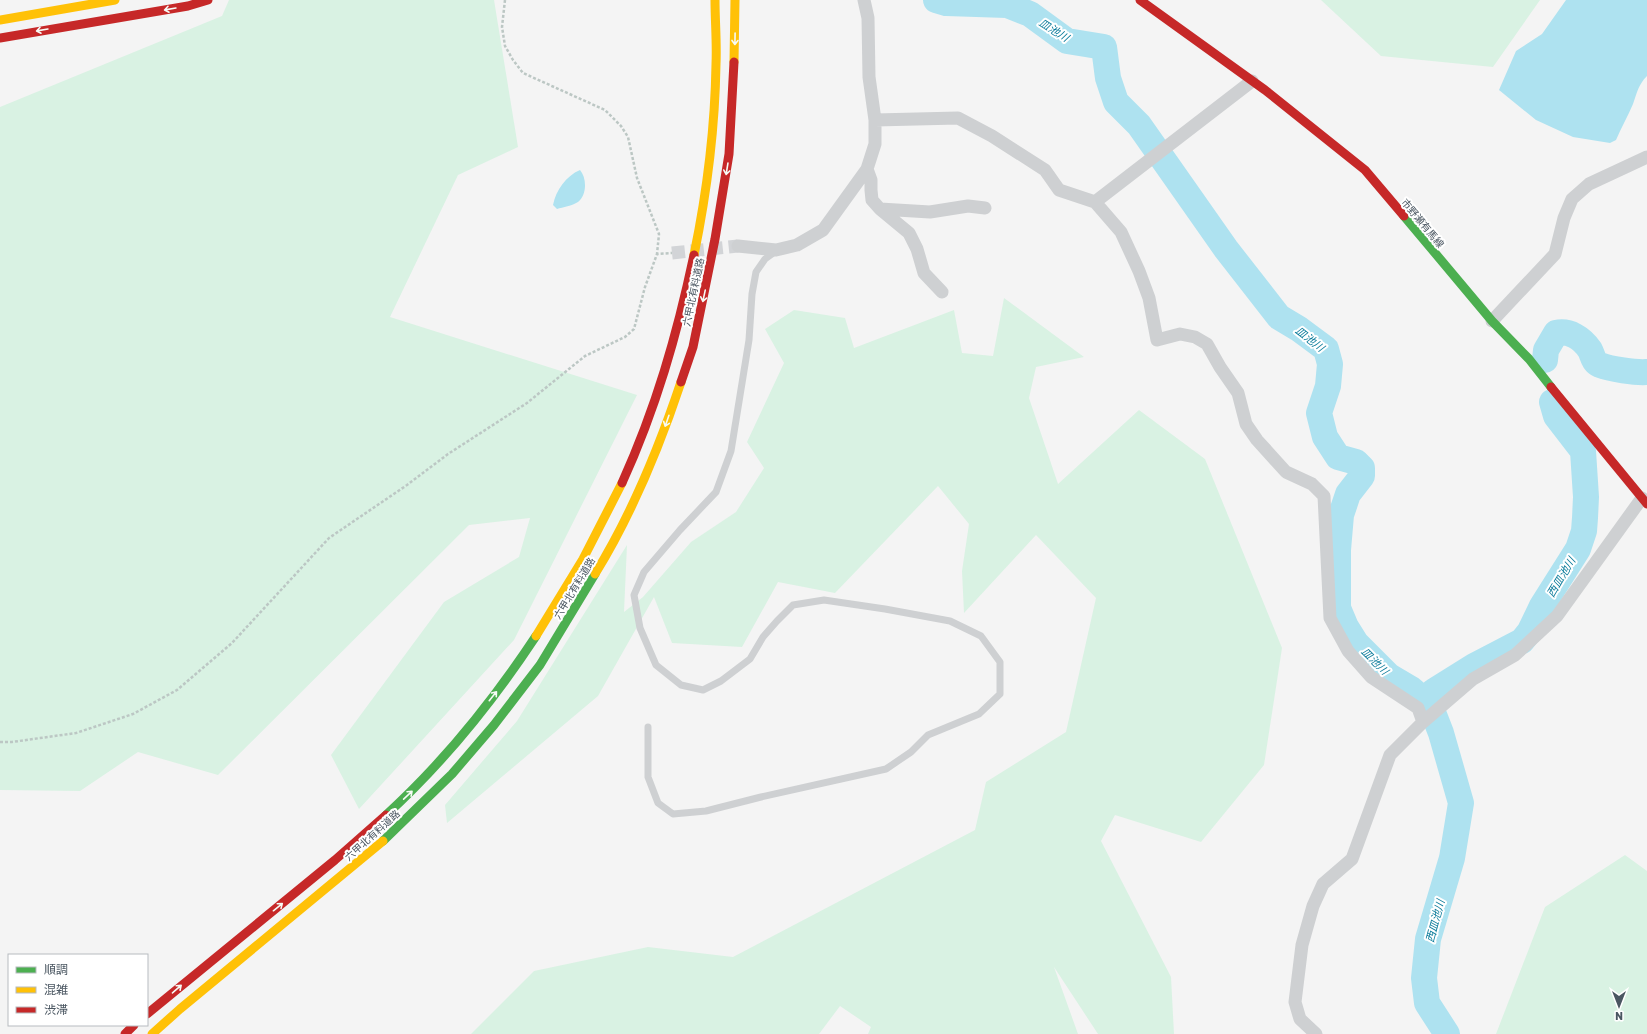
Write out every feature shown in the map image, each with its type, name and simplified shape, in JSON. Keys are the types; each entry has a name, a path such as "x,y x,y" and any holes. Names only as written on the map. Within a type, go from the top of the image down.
{"main road":[{"path":"0,20 115,0"},
{"path":"0,38 188,6 208,0"},
{"name":"六甲北有料道路","path":"148,1013 185,981 352,847 412,790 453,746 508,678 550,616 589,550 616,497 656,401 686,301 705,198 712,136 716,71 715,0"},
{"name":"六甲北有料道路","path":"152,1034 180,1009 374,850 452,774 494,725 540,665 601,565 635,499 664,432 693,347 715,240 729,154 734,88 735,0"},
{"name":"市野瀬有馬線","path":"1140,0 1252,80 1364,170 1492,321 1529,359 1645,501"},
{"path":"125,1034 133,1026"}],"street":[{"path":"738,246 776,250 797,245 823,230 867,169 876,144 876,120 869,77 868,18 864,0"},
{"path":"1095,202 1252,80"},
{"path":"876,120 958,118 992,136 1045,170 1059,190 1095,202 1121,232 1139,271 1149,298 1157,340 1180,334 1195,337 1207,344 1220,367 1238,393 1246,424 1257,440 1286,472 1312,484 1324,496 1330,618 1338,636 1352,657 1371,677 1418,708 1425,720"},
{"path":"1492,321 1555,254 1564,218 1572,199 1589,184 1647,158"},
{"path":"867,169 871,180 870,190 872,200 880,209 910,233 917,249 924,274 942,292"},
{"path":"880,209 930,212 968,206 985,208"},
{"path":"1316,1034 1300,1019 1295,1002 1302,945 1313,906 1323,884 1352,859 1390,755 1425,720 1473,679 1515,655 1557,616 1645,501"}],"lane":[{"path":"648,727 648,777 658,803 673,814 706,811 886,769 911,752 928,735 979,714 1000,694 1000,662 981,636 950,621 824,600 793,606 768,632 750,659 722,681 703,690 681,685 656,665 640,628 634,595 644,572 680,530 716,492 731,451 749,340 752,294 756,272 765,259 776,250"}],"path":[{"path":"0,742 12,742 76,733 133,714 177,690 232,643 329,538 407,485 448,454 527,403 585,356 625,337 634,329 645,287 657,254 659,234 638,178 628,137 621,126 605,110 523,73 505,46 502,27 505,0"},
{"path":"657,254 672,253"}],"green space":[{"path":"229,0 494,0 518,147 458,175 390,317 637,395 514,640 359,809 331,755 444,602 519,557 530,518 469,525 218,775 138,752 80,791 0,790 0,107 222,16"},
{"path":"1321,0 1540,0 1493,67 1381,56"},
{"path":"1004,298 1084,357 1036,367 1029,398 1058,484 1139,410 1205,459 1282,648 1264,765 1201,842 1115,815 1101,841 1171,977 1174,1034 1098,1034 1054,967 1078,1034 868,1034 871,1027 840,1006 819,1034 471,1034 534,971 648,947 733,957 975,830 986,782 1066,732 1096,598 1036,535 964,613 962,571 969,524 938,486 835,593 778,582 742,647 672,643 654,597 598,696 447,823 445,805 517,721 627,545 624,612 643,597 691,542 736,512 764,468 747,442 784,363 765,329 794,310 845,318 854,348 954,310 962,353 993,356"},
{"path":"1625,855 1647,871 1647,1034 1496,1034 1545,907"}],"water":[{"path":"1566,0 1647,0 1647,76 1640,86 1616,140 1610,143 1573,137 1536,120 1499,90 1516,51 1542,34"},
{"path":"580,170 585,182 581,199 578,202 557,209 553,205 559,189 570,176"}],"waterway":[{"name":"皿池川","path":"936,0 946,3 1007,5 1030,14 1067,41 1104,47 1108,78 1116,102 1139,125 1226,249 1279,317 1299,329 1326,349 1330,364 1328,386 1319,413 1325,437 1338,457 1356,462 1362,468 1362,476 1348,494 1341,515 1338,550 1338,608 1346,627 1356,643 1389,676 1411,689 1424,700 1434,715 1441,733 1461,803 1452,858 1428,939 1424,978 1427,1003 1447,1034"},
{"name":"西皿池川","path":"1545,360 1546,350 1556,333 1561,332 1575,336 1583,342 1590,350 1595,361 1600,365 1636,372 1647,372"},
{"name":"西皿池川","path":"1424,700 1434,691 1474,666 1522,641 1530,631 1542,606 1578,549 1584,531 1585,518 1586,497 1583,451 1556,416 1552,402"}],"tunnel":[{"path":"672,253 738,246"}],"traffic: fast":[{"path":"1404,216 1492,321 1529,359 1551,387"},
{"path":"383,841 452,774 494,725 540,665 595,574"},
{"path":"386,815 447,753 485,707 536,636"}],"traffic: slow":[{"path":"0,20 115,0"},
{"path":"694,255 703,208 714,112 716,56 715,0"},
{"path":"734,62 735,0"},
{"path":"595,574 621,528 644,480 681,382"},
{"path":"536,636 583,559 622,483"},
{"path":"152,1034 180,1009 383,841"}],"traffic: jam":[{"path":"0,38 188,6 208,0"},
{"path":"1140,0 1265,90 1365,170 1404,216"},
{"path":"681,382 693,347 715,239 729,154 734,62"},
{"path":"622,483 645,427 673,343 694,255"},
{"path":"1551,387 1647,504"},
{"path":"148,1013 335,860 386,815"},
{"path":"125,1034 133,1026"}]}
